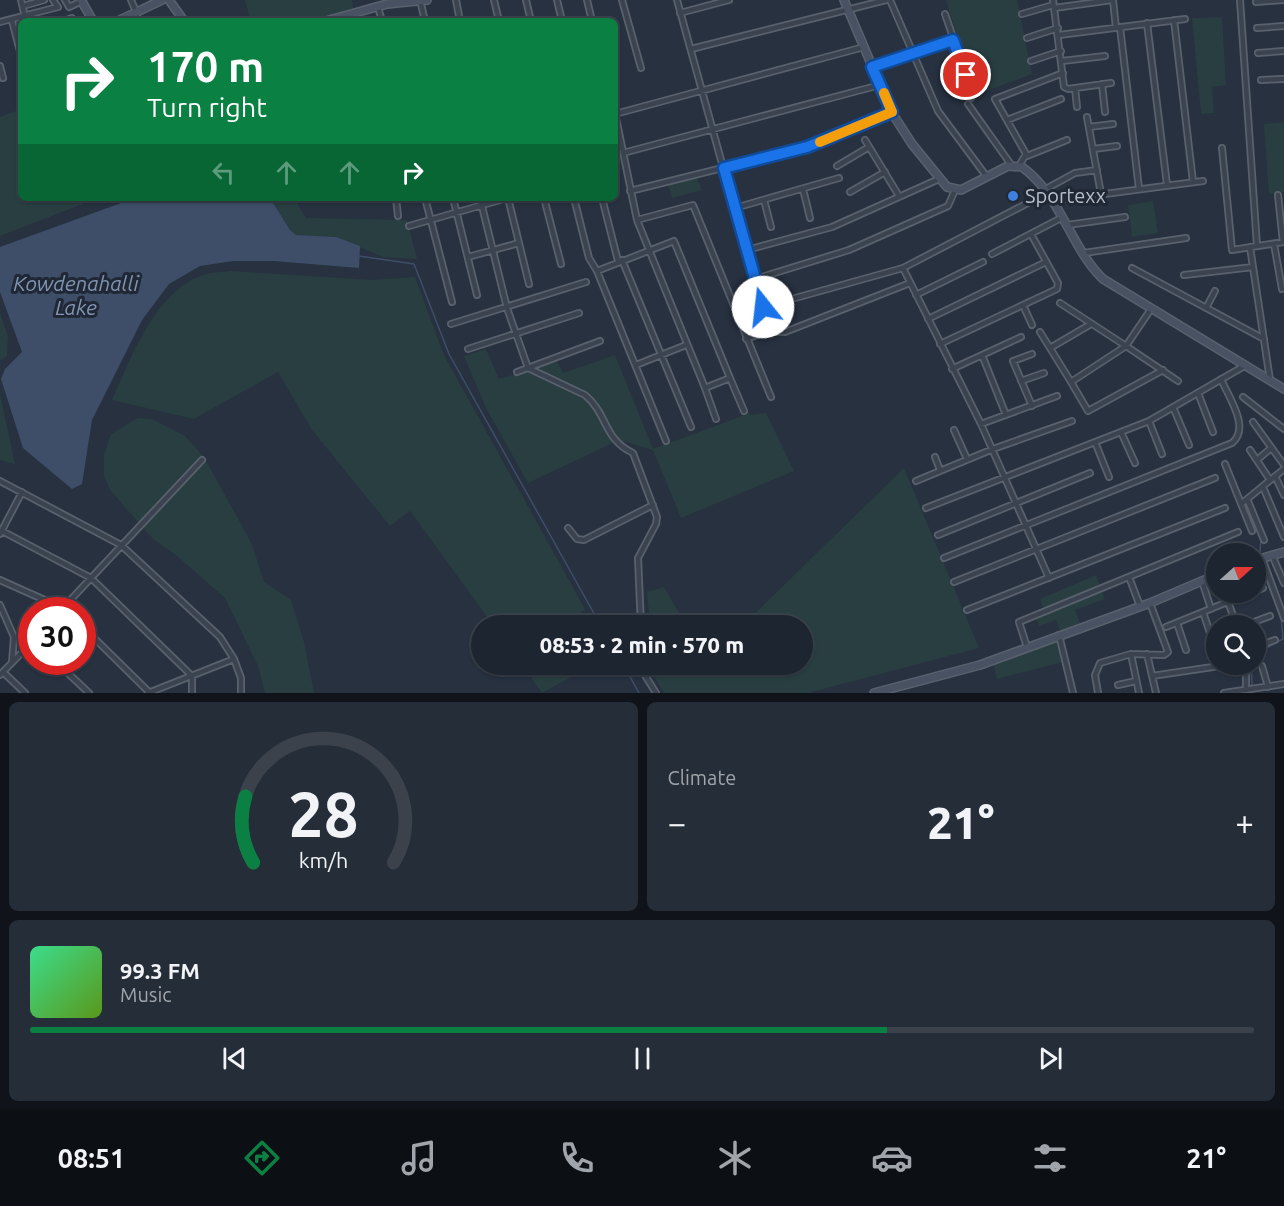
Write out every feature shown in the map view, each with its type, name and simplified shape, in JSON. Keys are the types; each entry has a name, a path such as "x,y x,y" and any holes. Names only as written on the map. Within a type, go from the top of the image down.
{"main road":[{"path":"81,0 91,18"},
{"path":"126,18 162,0"},
{"path":"169,0 182,18"},
{"path":"335,18 395,2 422,0"},
{"path":"844,0 892,112 939,180 955,190 965,189 987,177 1016,166 1028,172 1045,191 1103,279 1284,389"},
{"path":"1266,557 1284,552"},
{"path":"874,693 954,672 1027,647 1150,603 1206,579"}],"street":[{"path":"25,17 22,3 44,0"},
{"path":"22,18 58,7 53,0"},
{"path":"65,0 69,7 81,0"},
{"path":"131,0 137,14"},
{"path":"422,0 425,18"},
{"path":"456,0 459,18"},
{"path":"494,0 498,18"},
{"path":"526,0 530,18"},
{"path":"557,0 561,18"},
{"path":"587,0 591,18"},
{"path":"622,0 641,68"},
{"path":"677,0 768,331"},
{"path":"680,13 729,0"},
{"path":"690,49 888,0 941,116 987,177"},
{"path":"1022,14 1053,4 1112,0 1118,27 1139,189"},
{"path":"1240,0 1257,246"},
{"path":"1256,2 1283,0"},
{"path":"1053,4 1059,35 1064,87 1075,88 1111,83"},
{"path":"378,7 381,18"},
{"path":"353,12 354,18"},
{"path":"945,14 972,93 971,98"},
{"path":"0,22 18,19"},
{"path":"1174,20 1193,182"},
{"path":"1059,35 1185,20"},
{"path":"12,21 18,37"},
{"path":"1146,23 1167,186"},
{"path":"1257,28 1284,26"},
{"path":"1027,38 1058,28"},
{"path":"872,67 953,40"},
{"path":"618,113 864,47"},
{"path":"1031,61 1061,51"},
{"path":"1258,53 1284,51"},
{"path":"1062,61 1105,56"},
{"path":"0,66 3,78"},
{"path":"1027,156 995,99 1063,73"},
{"path":"1261,80 1284,79"},
{"path":"1102,84 1105,111"},
{"path":"623,153 880,85"},
{"path":"1075,88 1077,107"},
{"path":"1007,120 1061,99"},
{"path":"968,104 1016,166 1027,156 1067,140"},
{"path":"630,191 807,147 892,112"},
{"path":"1087,117 1101,194"},
{"path":"1089,126 1113,124"},
{"path":"618,129 637,220 716,419"},
{"path":"865,140 899,196"},
{"path":"1093,148 1117,146"},
{"path":"837,166 869,147"},
{"path":"1222,148 1232,250 1283,242 1278,195"},
{"path":"763,307 903,268 1075,173 1097,170"},
{"path":"850,192 885,172"},
{"path":"735,208 839,178"},
{"path":"747,250 832,227 939,180"},
{"path":"1052,201 1203,181"},
{"path":"802,189 810,218"},
{"path":"755,279 849,250 945,207 951,203 955,190"},
{"path":"764,200 771,228"},
{"path":"396,201 398,216"},
{"path":"426,201 452,303"},
{"path":"454,201 477,295"},
{"path":"481,201 507,308 528,368 585,395 593,402 609,435 623,448 633,453 653,505 656,524 638,558 641,615"},
{"path":"409,226 498,201"},
{"path":"509,201 529,284"},
{"path":"545,201 561,264"},
{"path":"575,201 589,258 597,271 666,441"},
{"path":"603,201 620,260 691,427"},
{"path":"637,220 693,205 771,397"},
{"path":"1067,225 1125,217"},
{"path":"992,254 1063,218"},
{"path":"940,344 1057,289 1058,283 1031,234"},
{"path":"1084,253 1186,238"},
{"path":"597,271 620,260 674,241 744,411"},
{"path":"468,258 519,243"},
{"path":"1274,244 1282,289"},
{"path":"1250,247 1270,380"},
{"path":"916,295 983,262"},
{"path":"928,319 1046,262"},
{"path":"1184,274 1253,267"},
{"path":"903,268 993,449 1049,578"},
{"path":"1132,268 1264,339"},
{"path":"451,324 586,282"},
{"path":"746,339 768,331 785,332 910,283"},
{"path":"1206,308 1215,291"},
{"path":"1060,303 1178,381"},
{"path":"1023,305 1032,325"},
{"path":"1071,382 1126,346 1151,309"},
{"path":"468,349 514,332 579,313"},
{"path":"1050,348 1091,324"},
{"path":"1040,332 1088,411 1163,370"},
{"path":"952,369 1021,337"},
{"path":"517,372 600,341"},
{"path":"636,364 686,345"},
{"path":"1032,354 1013,362 1032,406"},
{"path":"982,355 1006,415"},
{"path":"926,508 1149,421 1246,365"},
{"path":"1022,381 1044,373"},
{"path":"705,388 730,378"},
{"path":"944,558 1232,443 1240,433 1240,426 1221,379"},
{"path":"1198,393 1213,432"},
{"path":"981,424 1057,396"},
{"path":"1243,397 1284,429"},
{"path":"1173,407 1189,445"},
{"path":"916,481 993,449 1072,421"},
{"path":"1149,421 1162,454"},
{"path":"1241,504 1248,501 1284,467 1253,422"},
{"path":"954,430 967,459"},
{"path":"1121,432 1135,463"},
{"path":"1095,442 1109,477"},
{"path":"1257,460 1270,449"},
{"path":"1250,450 1270,480"},
{"path":"935,457 940,470"},
{"path":"75,597 202,460"},
{"path":"1225,464 1252,531"},
{"path":"938,535 1090,473"},
{"path":"1275,476 1284,495"},
{"path":"954,582 1215,478"},
{"path":"0,481 121,545 220,637 234,659 241,678 241,693"},
{"path":"1263,487 1284,537"},
{"path":"22,492 1,533 91,578 192,676 192,693"},
{"path":"1248,501 1264,540"},
{"path":"568,528 577,538 584,540 653,505"},
{"path":"967,610 1224,508"},
{"path":"1027,647 1019,621 1238,532"},
{"path":"1272,555 1284,583"},
{"path":"1266,576 1284,618"},
{"path":"1129,577 1140,606"},
{"path":"0,580 36,597"},
{"path":"1202,581 1211,609"},
{"path":"1098,693 1095,675 1097,666 1131,654 1164,655 1168,652 1150,603"},
{"path":"1166,627 1226,603"},
{"path":"0,606 14,637 12,662"},
{"path":"1203,612 1206,621"},
{"path":"1266,617 1270,616"},
{"path":"1177,623 1186,650"},
{"path":"1059,635 1073,693"},
{"path":"96,640 149,693 234,659"},
{"path":"1266,643 1275,640"},
{"path":"1131,654 1139,693"},
{"path":"1148,654 1156,693"},
{"path":"18,656 2,674 25,693"},
{"path":"1152,676 1206,668"},
{"path":"70,675 89,693"},
{"path":"645,675 656,693"},
{"path":"1246,675 1246,692"},
{"path":"1265,675 1268,687"},
{"path":"1118,685 1136,681"},
{"path":"1224,693 1246,692 1284,684"}],"green space":[{"path":"245,0 352,0 353,8 327,18 250,18"},
{"path":"946,0 1017,0 1032,74 975,95"},
{"path":"1222,17 1226,85 1212,87 1214,113 1201,114 1192,18"},
{"path":"18,110 18,201 90,201 0,236 0,117"},
{"path":"1284,122 1284,192 1269,194 1264,124"},
{"path":"696,177 702,190 672,198 668,184"},
{"path":"272,201 296,201 306,218 407,220 417,259 383,257 336,237 296,235 290,230"},
{"path":"1153,201 1158,233 1132,237 1128,205"},
{"path":"231,271 371,280 415,277 444,355 585,609 579,615 486,615 410,511 390,526 312,430 278,372 194,419 112,400 136,346 158,311 171,295 186,283 213,273"},
{"path":"0,313 8,336 7,356 0,361"},
{"path":"486,349 499,379 557,361 563,373 615,355 653,449 750,413 750,415 766,413 794,471 681,518 653,450 619,440 528,483 486,408 464,356"},
{"path":"0,394 15,464 0,460"},
{"path":"138,418 152,419 185,436 204,457 252,544 264,582 291,600 304,642 314,693 265,693 258,666 225,598 176,555 153,539 110,490 104,476 104,455 111,434"},
{"path":"904,468 979,648 808,693 664,693 653,675 813,675 813,615 753,615"},
{"path":"1096,575 1105,599 1075,610 1080,623 1060,631 1056,620 1039,626 1035,613 1044,609 1040,599"},
{"path":"664,587 680,615 649,615 647,592"},
{"path":"1058,638 1063,662 997,679 993,664"},
{"path":"529,675 575,675 542,693"}],"water":[{"name":"Kowdenahalli Lake","path":"127,201 272,201 290,230 296,235 336,237 360,246 359,268 274,261 233,261 200,266 169,284 142,320 92,420 82,484 72,489 23,448 1,379 5,369 22,352 0,292 0,247"}],"waterway":[{"path":"359,256 414,264 449,354 595,615"},
{"path":"1261,537 1261,543"},
{"path":"1266,580 1281,616 1283,639 1266,648"},
{"path":"629,675 639,693"},
{"path":"1252,675 1252,685"}],"slow traffic":[{"path":"820,142 892,112 884,93"}],"place":[{"name":"Sportexx","path":"1013,196"}],"route":[{"path":"763,307 724,168 807,147 892,112 872,67 953,40 966,75"}]}
